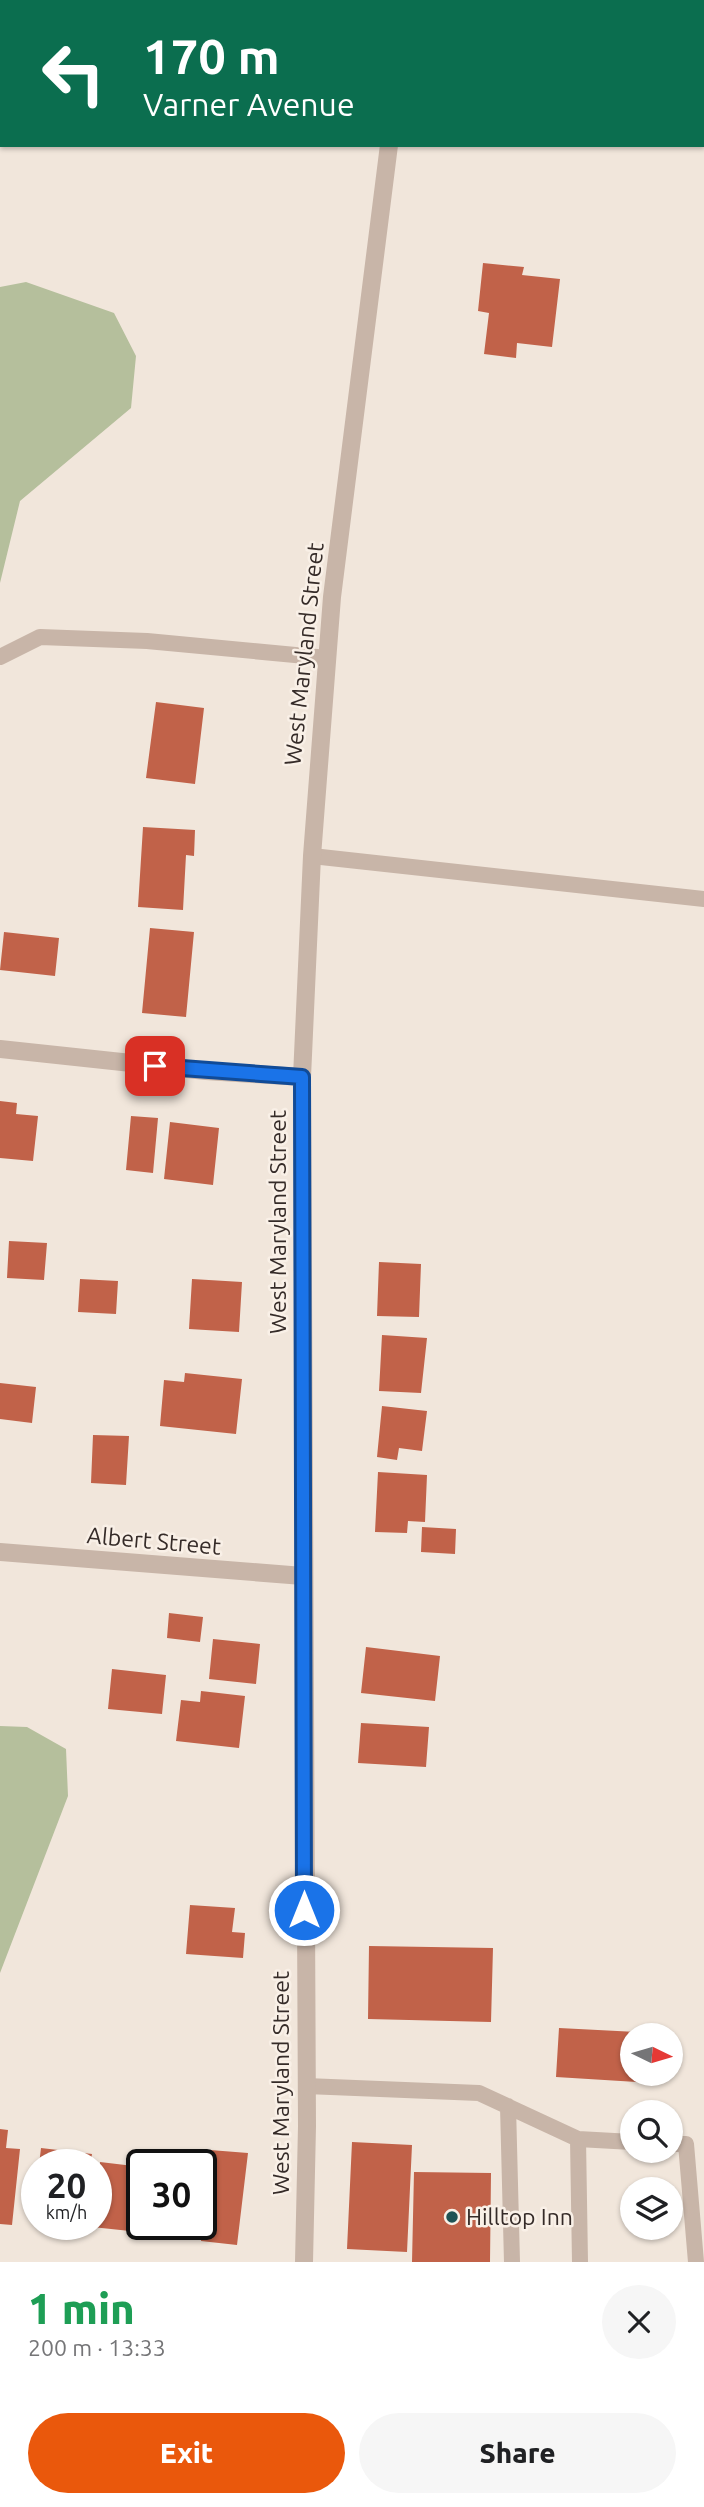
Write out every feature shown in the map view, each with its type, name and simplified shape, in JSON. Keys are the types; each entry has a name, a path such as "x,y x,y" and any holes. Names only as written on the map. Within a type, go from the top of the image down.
{"street":[{"name":"West Maryland Street","path":"304,2262 306,2085 302,1077 312,856 327,658 389,147"},
{"path":"0,1049 206,1072 302,1077"},
{"name":"Albert Street","path":"0,1552 303,1576"}],"lane":[{"path":"0,657 40,637 147,641 327,658"},
{"path":"312,856 704,899"},
{"path":"306,2085 479,2093 578,2139 620,2141"},
{"path":"508,2106 512,2262"},
{"path":"578,2139 580,2262"},
{"path":"683,2144 686,2144 696,2262"}],"green space":[{"path":"26,282 114,313 136,356 131,408 20,501 0,583 0,287"},
{"path":"0,1726 27,1727 66,1749 68,1796 0,1973"}],"building":[{"path":"483,263 524,267 522,275 560,279 552,347 517,343 516,358 484,354 489,313 478,311"},
{"path":"156,702 204,708 195,784 146,778"},
{"path":"143,827 195,830 194,856 186,855 183,910 138,907"},
{"path":"150,928 194,932 186,1017 142,1013"},
{"path":"4,932 59,938 55,976 0,970"},
{"path":"0,1101 17,1103 16,1114 38,1116 33,1161 0,1158"},
{"path":"131,1116 158,1118 153,1173 126,1170"},
{"path":"170,1122 219,1128 213,1185 164,1179"},
{"path":"9,1241 47,1243 44,1280 7,1278"},
{"path":"379,1262 421,1264 419,1317 377,1316"},
{"path":"80,1279 118,1281 116,1314 78,1312"},
{"path":"192,1279 242,1282 239,1332 189,1329"},
{"path":"382,1335 427,1338 421,1393 379,1391"},
{"path":"185,1373 242,1379 236,1434 160,1426 164,1380 184,1382"},
{"path":"0,1383 36,1387 32,1423 0,1419"},
{"path":"382,1406 427,1411 422,1451 399,1448 397,1460 377,1457"},
{"path":"93,1435 129,1436 126,1485 91,1483"},
{"path":"378,1472 427,1475 425,1522 408,1521 407,1533 375,1532"},
{"path":"422,1527 456,1529 455,1554 421,1552"},
{"path":"169,1613 203,1617 200,1642 167,1638"},
{"path":"213,1639 260,1644 256,1684 209,1679"},
{"path":"366,1647 440,1656 435,1701 361,1693"},
{"path":"112,1669 166,1675 162,1714 108,1709"},
{"path":"201,1691 245,1696 239,1748 176,1741 181,1700 200,1702"},
{"path":"361,1723 429,1727 426,1767 358,1763"},
{"path":"190,1905 235,1908 232,1932 245,1933 243,1958 186,1954"},
{"path":"369,1946 493,1948 491,2022 368,2019"},
{"path":"559,2028 620,2031 620,2081 556,2077"},
{"path":"0,2129 8,2130 6,2148 20,2149 12,2225 0,2224"},
{"path":"352,2142 412,2145 407,2252 347,2249"},
{"path":"217,2151 248,2153 237,2245 201,2241 217,2240"},
{"path":"112,2163 126,2165 126,2231 112,2229"},
{"name":"Hilltop Inn","path":"414,2172 491,2173 490,2262 412,2262"}],"place":[{"name":"Hilltop Inn","path":"452,2217"}],"route":[{"path":"155,1066 206,1072 302,1077 303,1576 306,1619 304,1910"}]}
